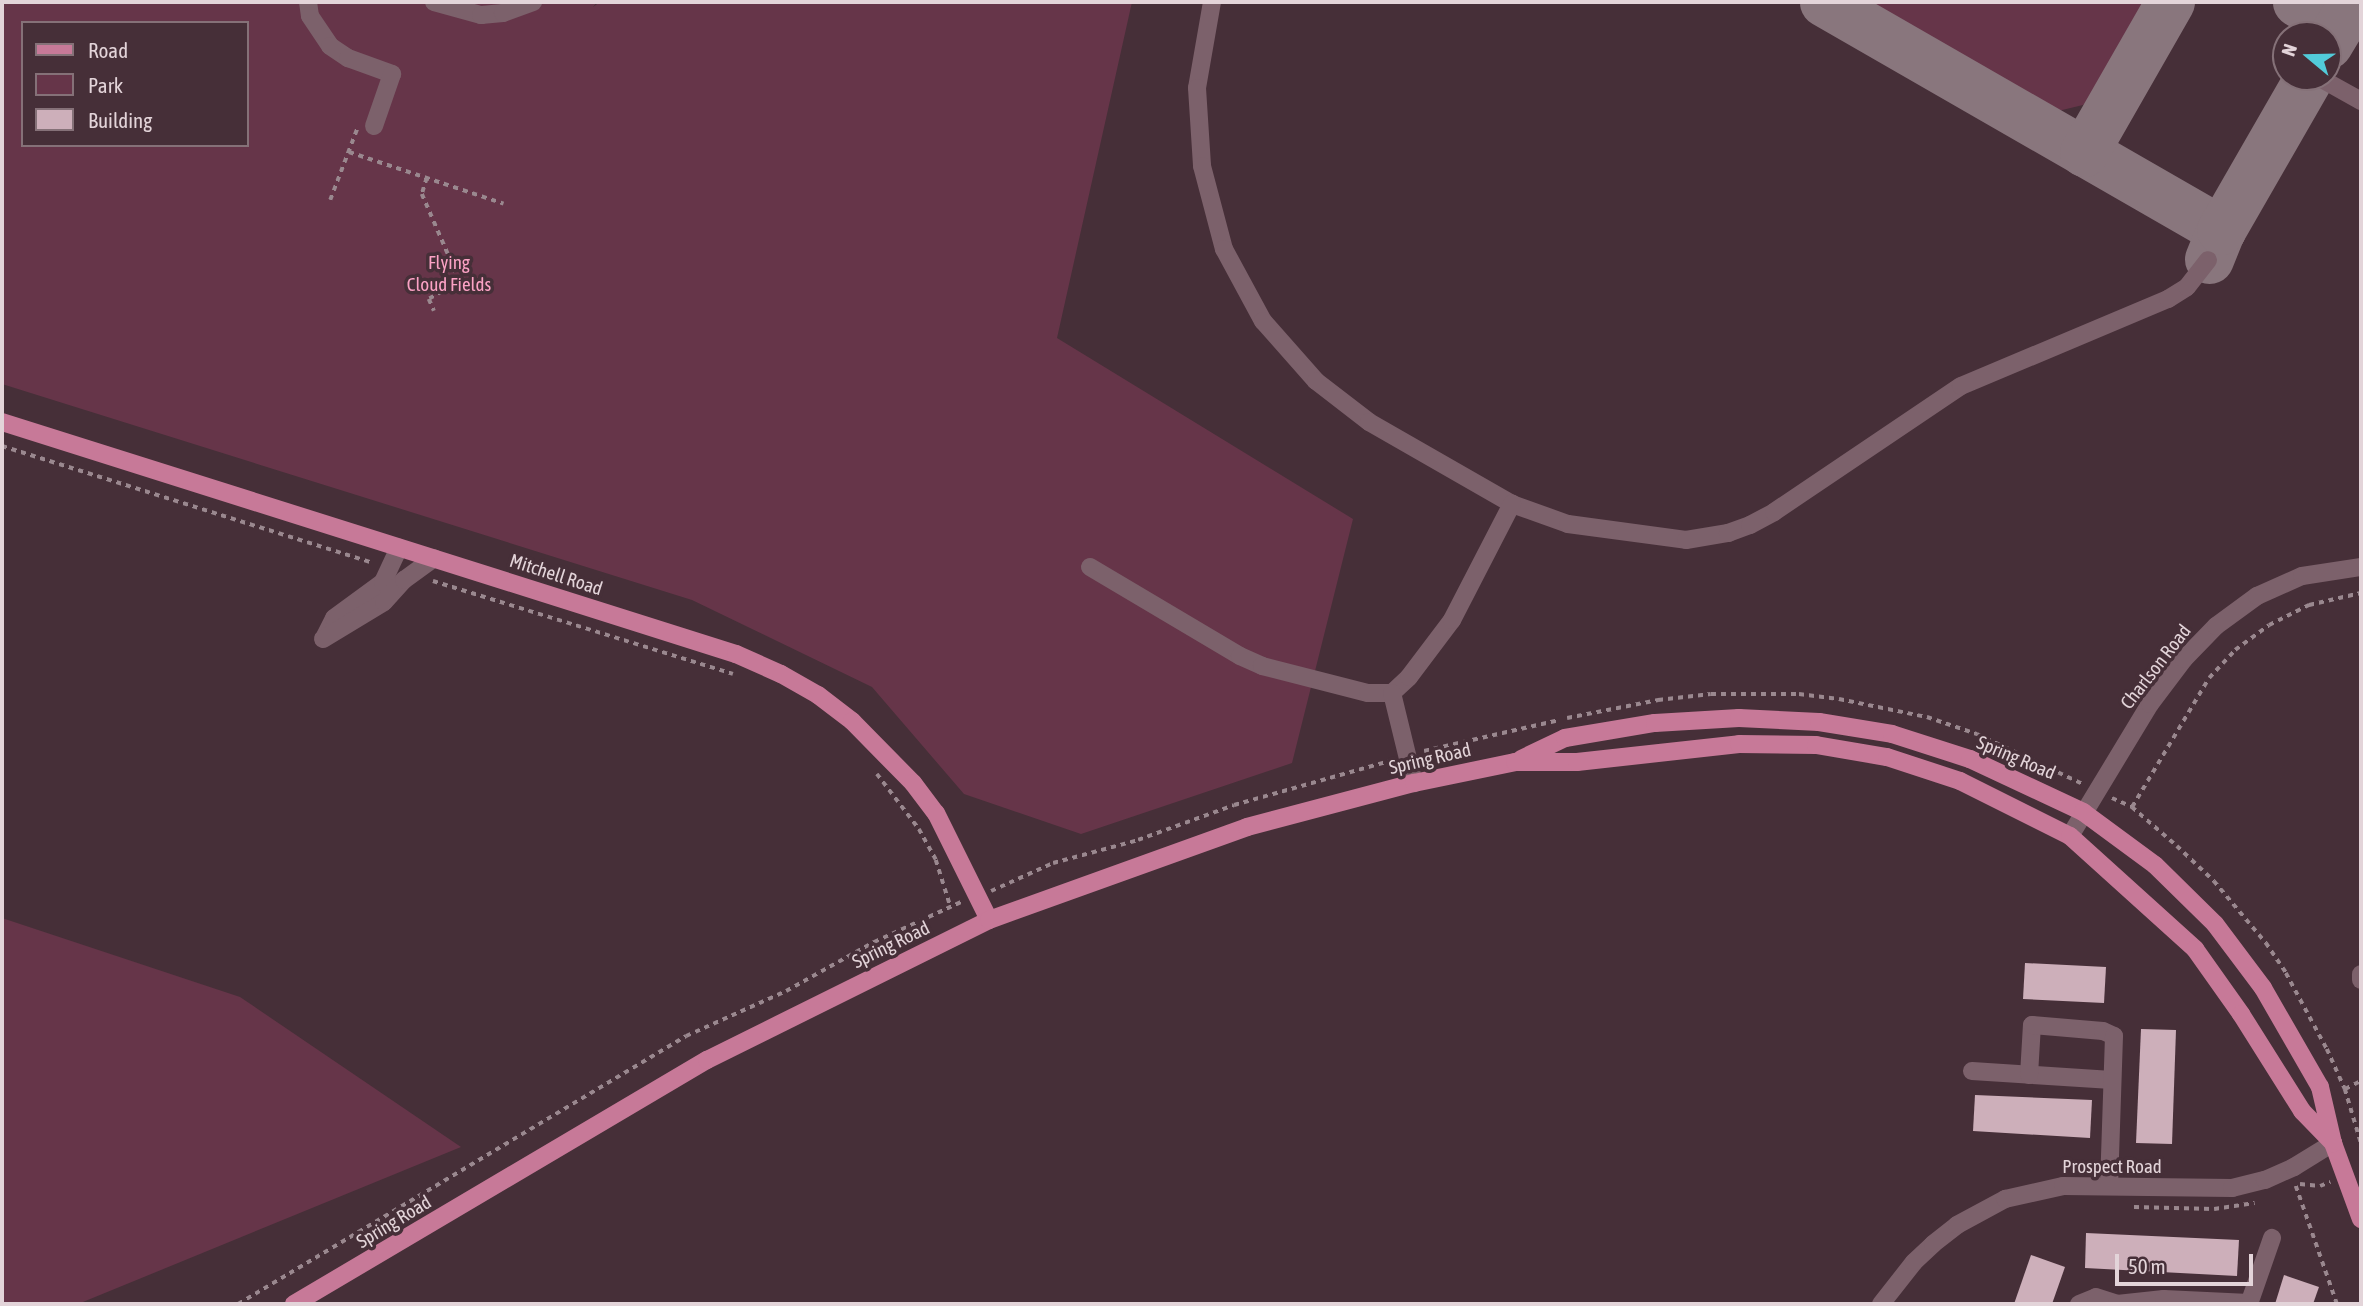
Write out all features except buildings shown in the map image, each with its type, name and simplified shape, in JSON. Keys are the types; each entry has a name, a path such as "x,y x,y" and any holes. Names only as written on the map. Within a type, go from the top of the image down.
{"main road":[{"name":"Mitchell Road","path":"2,422 736,654 818,695 852,721 913,783 936,813 989,920"},
{"name":"Spring Road","path":"1515,762 1565,738 1655,723 1740,718 1819,722 1892,734 1970,760 2083,812 2155,865 2215,924 2255,977 2320,1087 2333,1143 2361,1219"},
{"name":"Spring Road","path":"294,1304 335,1283 707,1060 989,920 1247,827 1414,783 1515,762 1577,762 1739,744 1816,745 1886,757 1960,780 2070,836 2195,949 2241,1014 2302,1111 2333,1143"},
{"name":"Spring Road","path":"311,1304 335,1283"}],"street":[{"path":"308,2 310,16 330,46 348,58 392,74 368,121"},
{"path":"434,2 481,15 503,13 533,2"},
{"path":"1212,2 1198,88 1202,166 1224,249 1263,321 1316,381 1369,422 1512,504 1568,524 1663,539 1686,540 1728,533 1774,512 1961,386 2168,299 2187,287 2208,260"},
{"path":"2342,90 2361,101"},
{"path":"1090,567 1251,661 1368,693 1392,693 1409,677 1452,620 1512,504"},
{"path":"399,547 391,569 375,590 334,618 323,639 384,601 434,558"},
{"name":"Charlson Road","path":"2070,836 2150,704 2184,659 2216,626 2257,596 2302,576 2361,567"},
{"path":"1392,693 1414,783"},
{"path":"2361,974 2361,980"},
{"path":"2029,1075 2032,1025 2103,1031 2114,1036 2109,1185"},
{"path":"1972,1071 2112,1080"},
{"name":"Prospect Road","path":"1881,1304 1914,1262 1933,1244 1982,1210 2032,1191 2063,1185 2232,1188 2265,1180 2294,1167 2333,1143"},
{"path":"2079,1304 2096,1297 2117,1304 2164,1299 2249,1304 2272,1238"}],"path":[{"path":"330,200 349,152 368,121"},
{"path":"349,152 504,204"},
{"path":"428,178 422,194 460,282 429,299 434,311"},
{"path":"2,446 391,569"},
{"path":"413,574 743,678"},
{"path":"2132,807 2209,677 2235,650 2269,625 2309,606 2361,593"},
{"path":"238,1304 686,1036 786,991 874,942 950,905 976,898 1053,863 1138,840 1234,805 1408,755 1658,700 1711,694 1799,694 1877,705 1952,725 2015,750 2132,807 2214,881 2266,943 2306,1010 2344,1089 2361,1143"},
{"path":"870,764 919,829 936,860 950,905"},
{"path":"2344,1089 2361,1082"},
{"path":"2285,1189 2295,1184 2320,1186 2345,1176"},
{"path":"2295,1184 2325,1277 2337,1304"},
{"path":"2126,1206 2214,1209 2265,1200"}],"green space":[{"name":"Flying Cloud Fields","path":"2,2 597,2 593,7 600,2 1132,2 1057,338 1353,519 1292,763 1081,834 964,794 872,687 692,600 2,384"},
{"path":"1863,2 2149,2 2095,96 2083,105 2058,111 2040,106"},
{"path":"2,918 240,997 461,1147 78,1304 2,1304"}],"taxiway":[{"path":"1824,2 2221,230"},
{"path":"2084,152 2170,2"},
{"path":"2297,2 2329,21"},
{"path":"2342,21 2353,2"},
{"path":"2209,259 2221,230 2301,91"}]}
